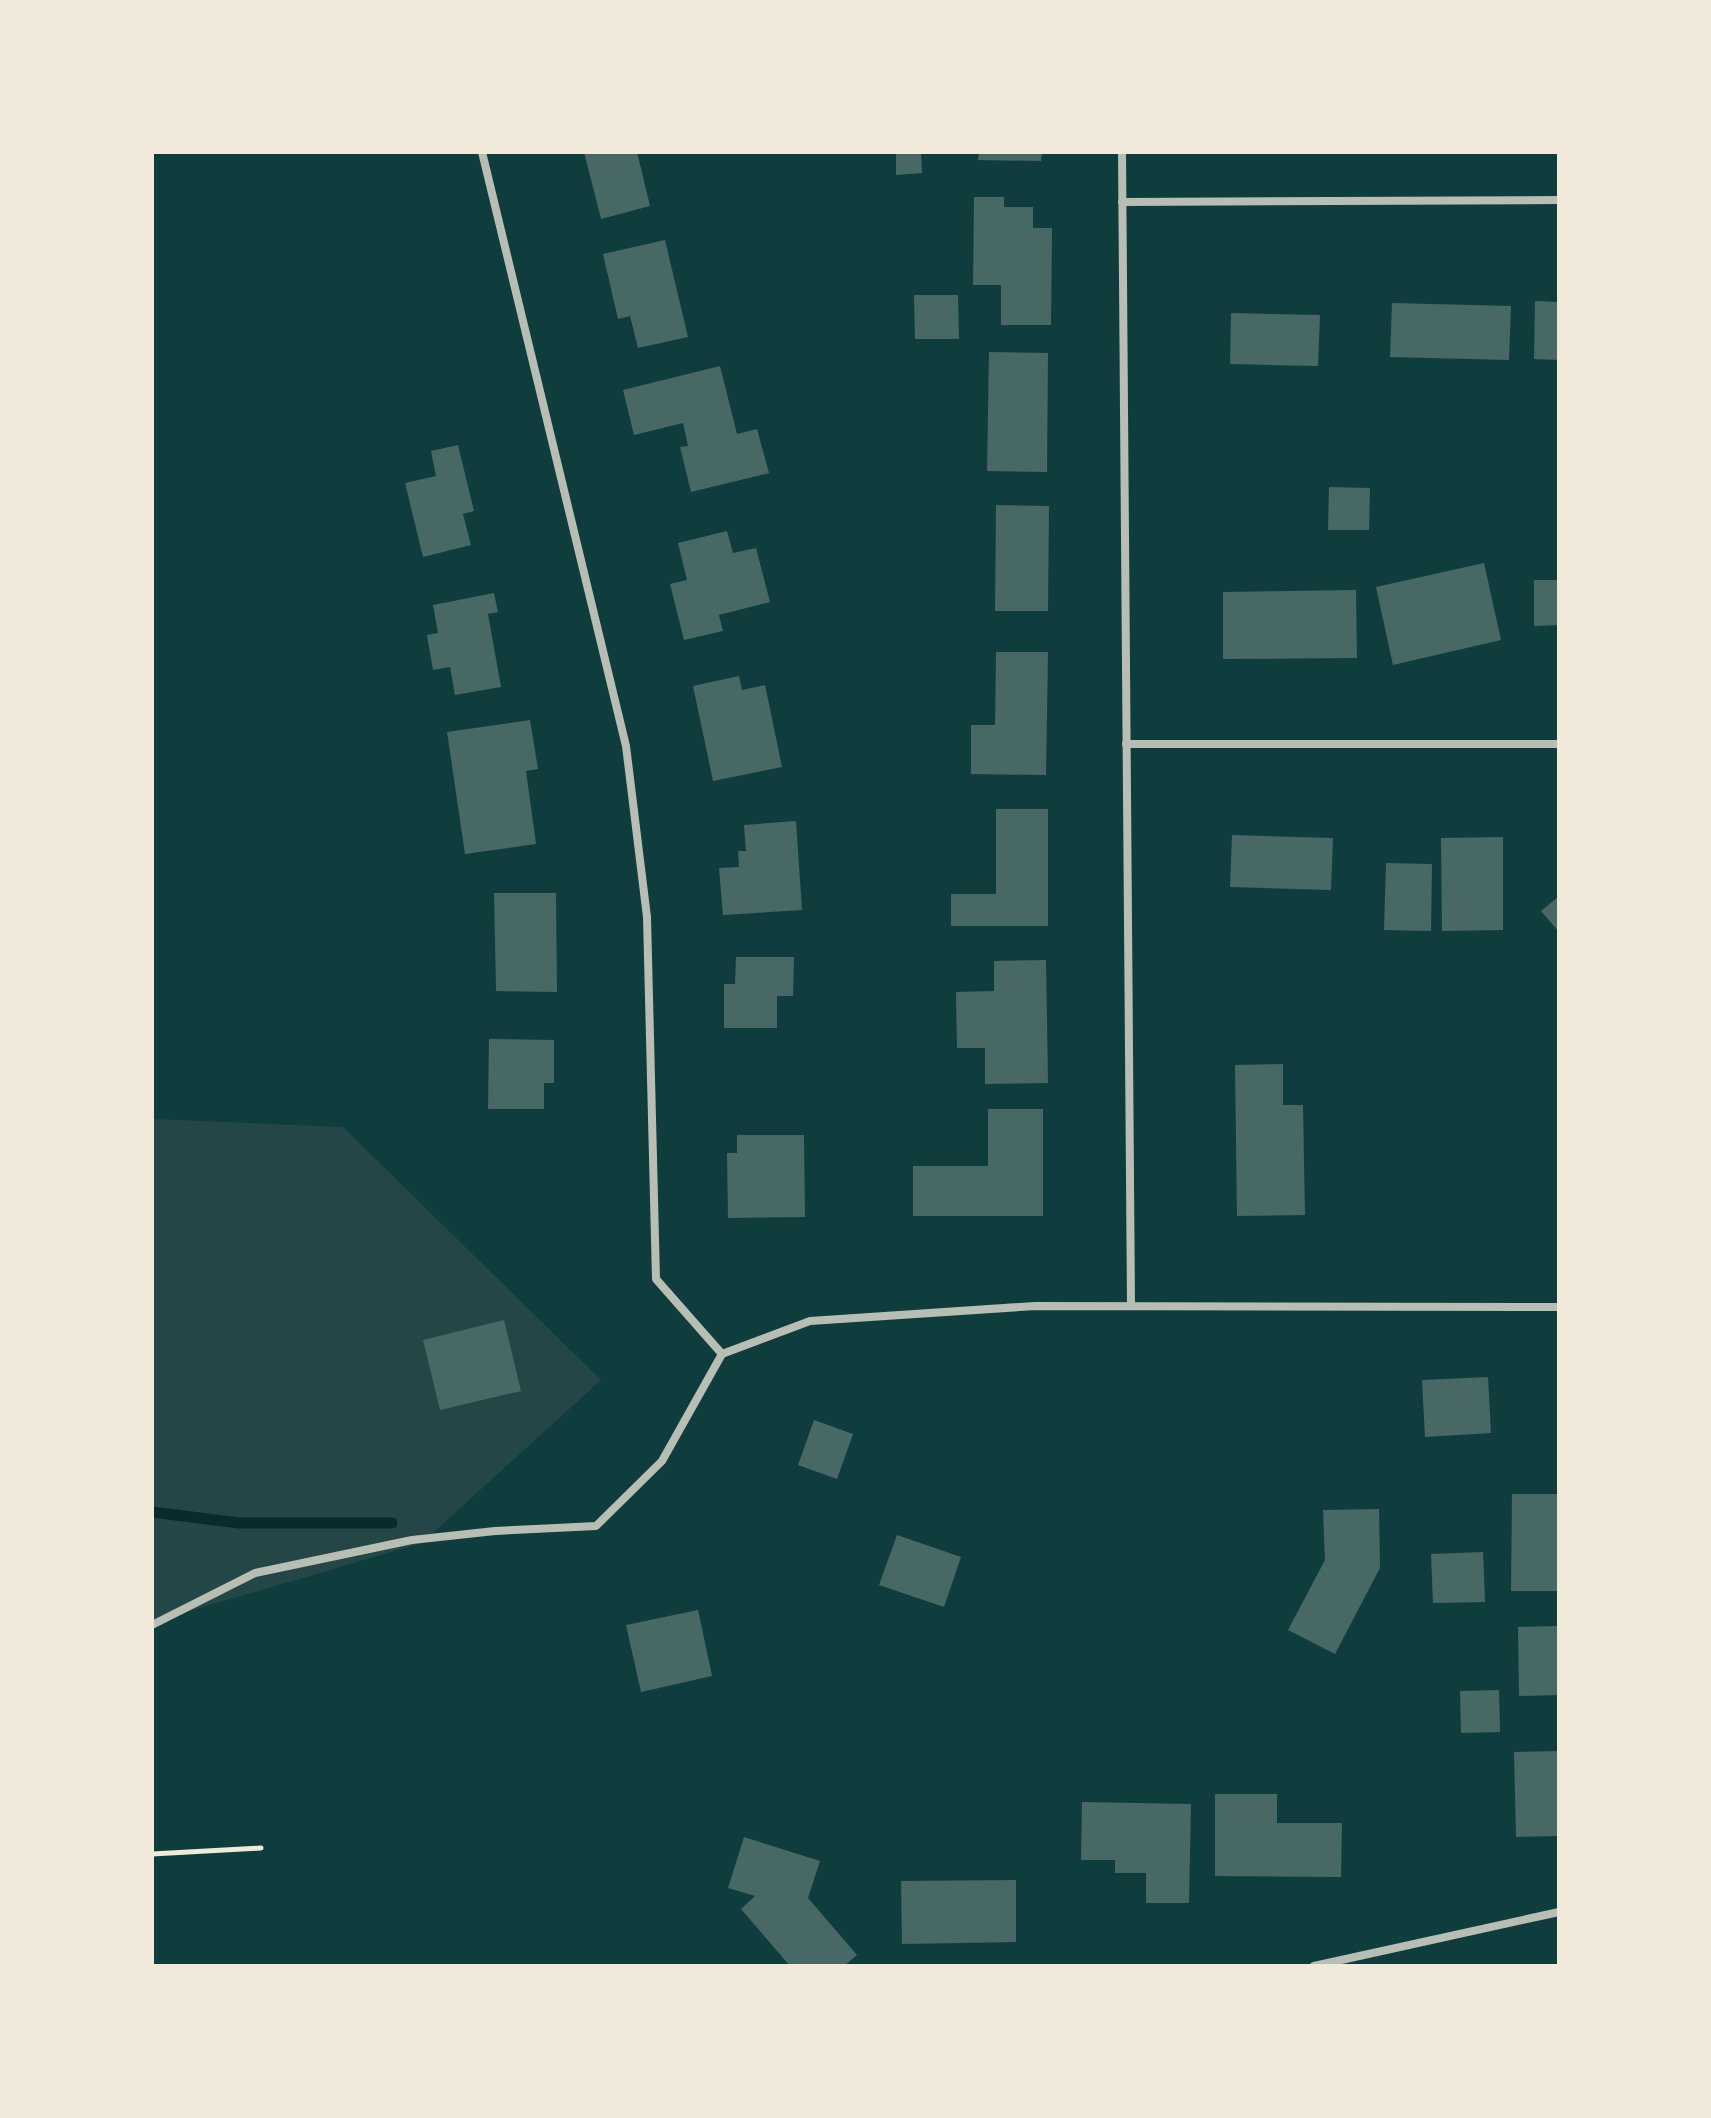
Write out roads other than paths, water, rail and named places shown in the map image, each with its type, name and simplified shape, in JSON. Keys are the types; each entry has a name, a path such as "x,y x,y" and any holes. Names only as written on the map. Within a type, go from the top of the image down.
{"street":[{"path":"482,152 626,746 647,917 656,1279 722,1354"},
{"path":"1122,152 1131,1306"},
{"path":"1122,202 1559,200"},
{"path":"1126,744 1559,744"},
{"path":"152,1625 255,1573 412,1540 495,1531 596,1526 662,1461 722,1354 810,1321 1035,1306 1559,1307"},
{"path":"1314,1966 1559,1912"}],"waterway":[{"path":"152,1512 239,1523 392,1523"}]}
